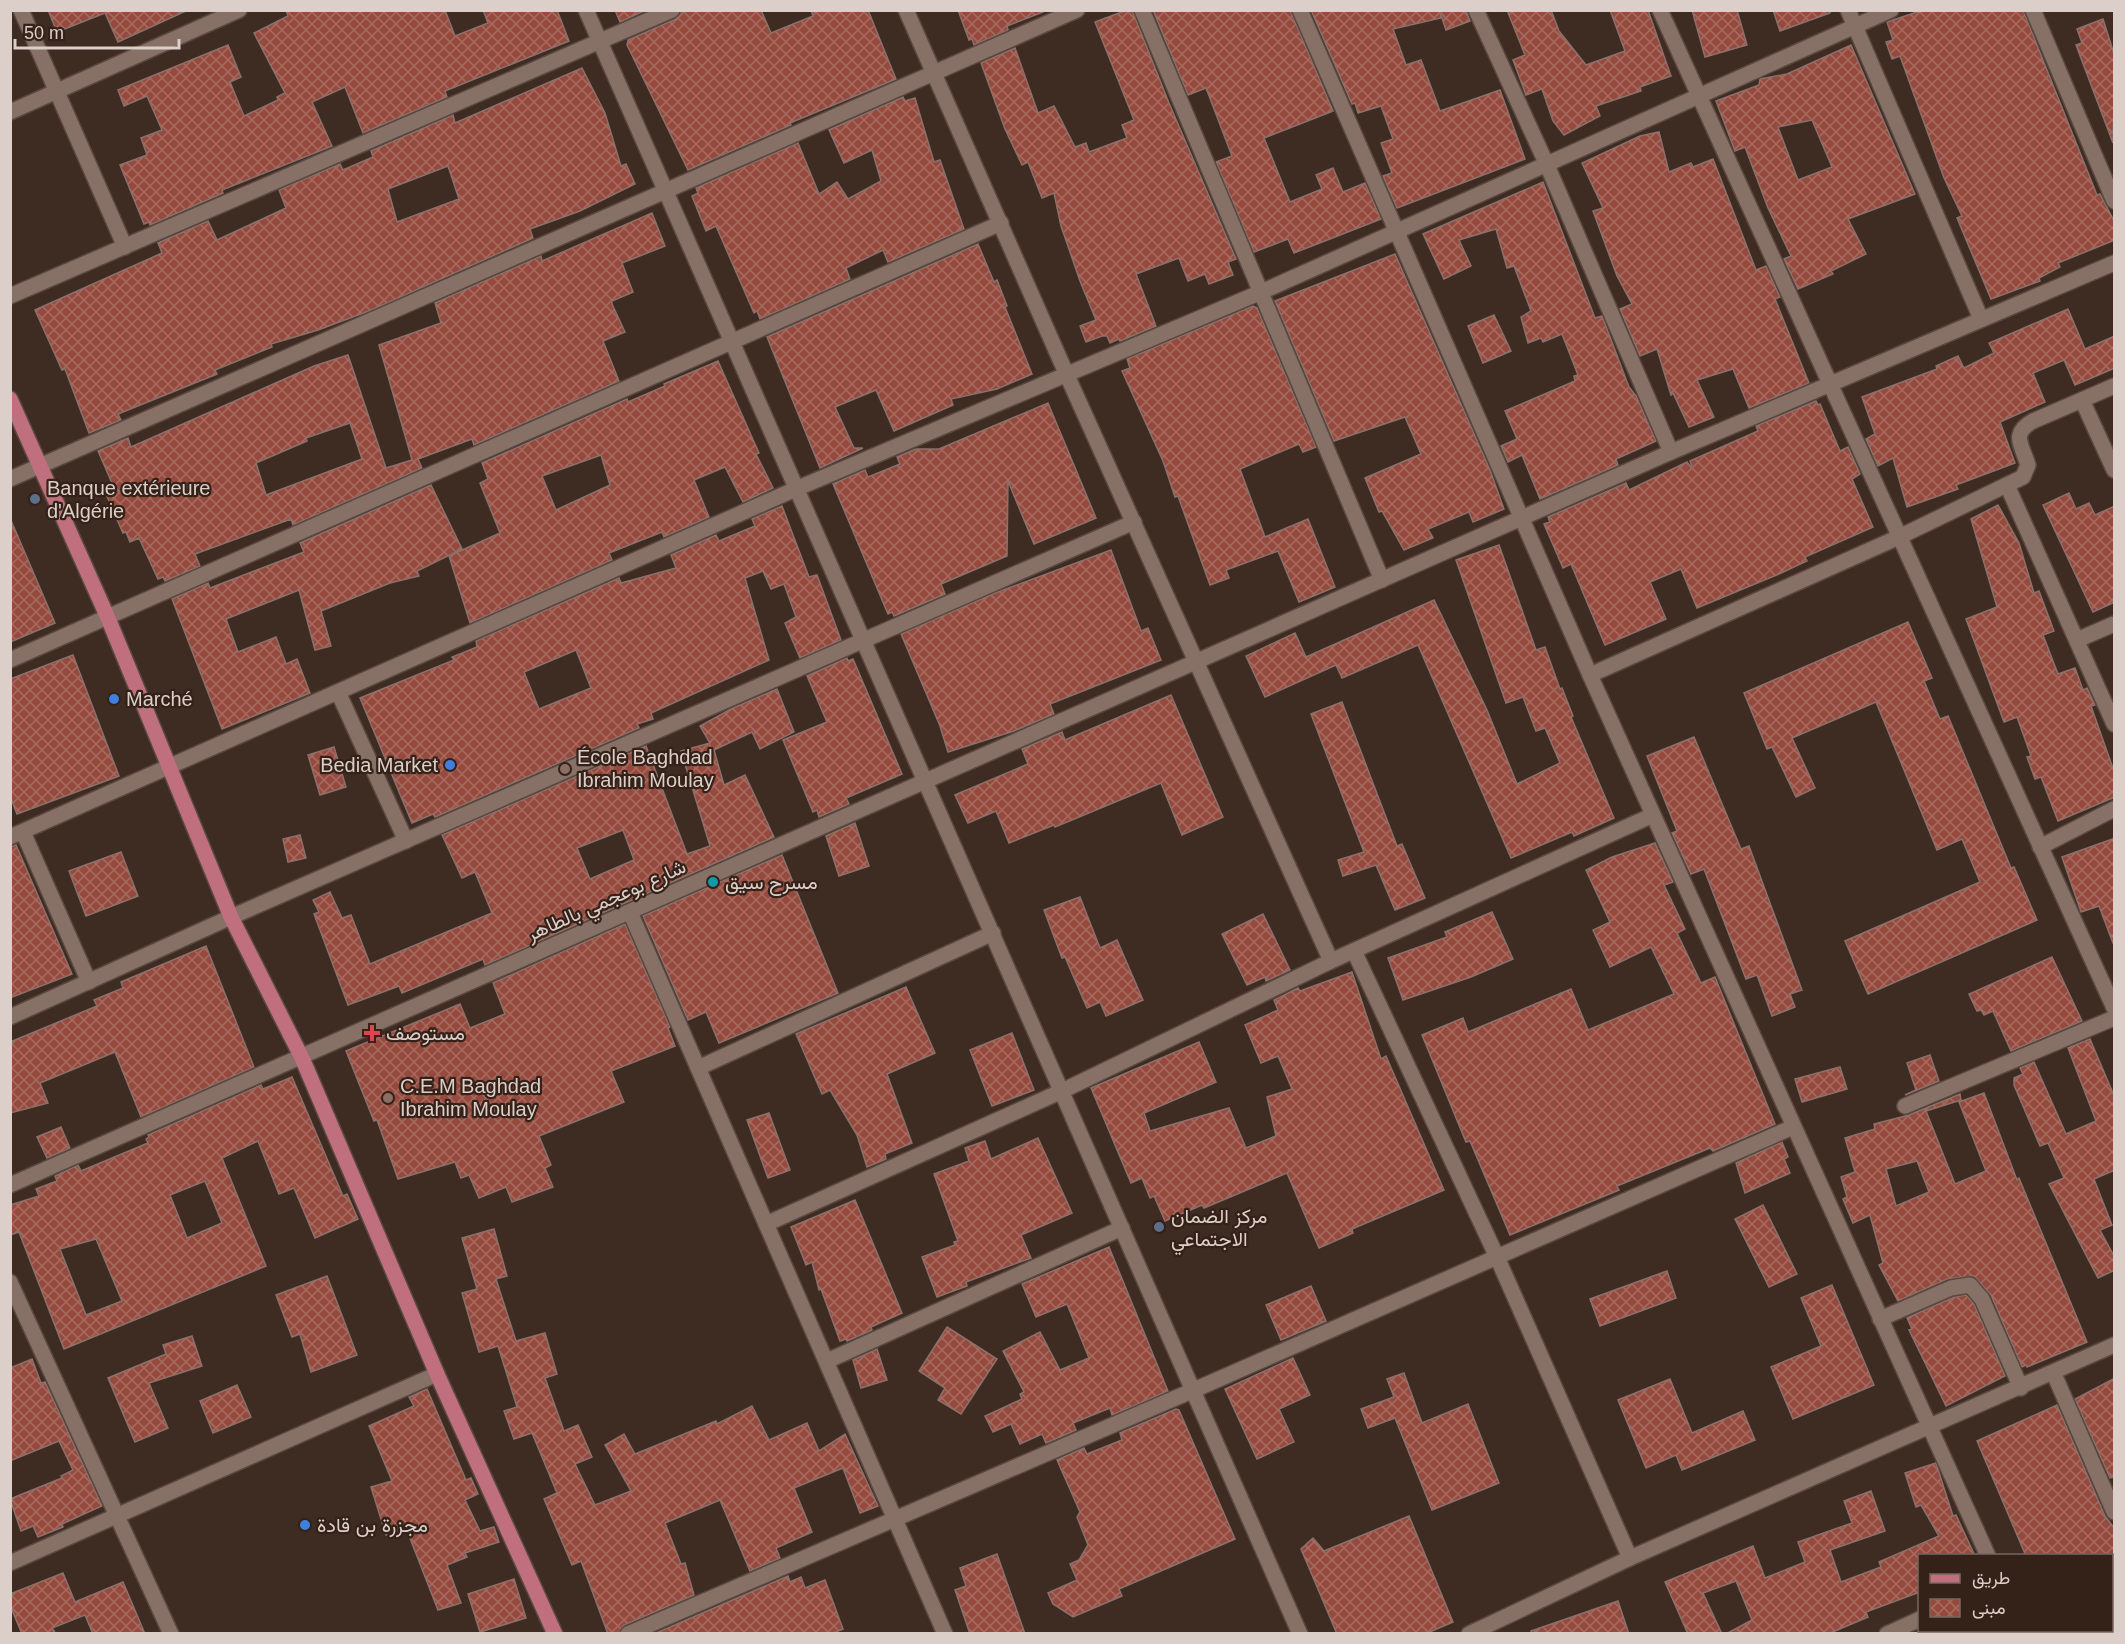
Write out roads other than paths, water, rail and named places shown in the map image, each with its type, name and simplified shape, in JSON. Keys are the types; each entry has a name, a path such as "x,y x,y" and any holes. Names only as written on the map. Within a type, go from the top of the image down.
{"main road":[{"path":"10,399 108,618 231,917 302,1058 437,1374 555,1634"}],"street":[{"path":"21,10 125,247"},
{"path":"10,112 239,10"},
{"path":"586,10 866,641 1300,1634"},
{"path":"10,296 672,10"},
{"path":"906,10 1066,373 1331,961"},
{"path":"10,479 668,192 1077,10"},
{"path":"1142,10 1259,293 1382,580"},
{"path":"1300,10 1590,675 1987,1554"},
{"path":"1476,10 1547,165 1671,452"},
{"path":"1660,10 2040,847 2111,990 2115,1008"},
{"path":"1848,10 1980,319"},
{"path":"89,982 17,834 798,488 1259,293 1891,10"},
{"path":"2033,10 2115,201"},
{"path":"10,660 733,339 1001,223"},
{"name":"شارع بوعجمي بالطاهر","path":"10,1185 1671,452 2115,263"},
{"path":"1590,675 1899,537 2023,477 2028,470 2019,436 2021,429 2033,421 2115,386"},
{"path":"2082,400 2115,470"},
{"path":"2007,485 2115,724"},
{"path":"10,1017 231,917 1134,522"},
{"path":"2077,640 2115,624"},
{"path":"338,692 405,841"},
{"path":"2040,847 2115,809"},
{"path":"766,1224 1062,1091 1331,961 1653,815"},
{"path":"630,912 945,1634"},
{"path":"698,1068 993,933"},
{"path":"1354,951 1497,1257 1630,1558"},
{"path":"1905,1106 2115,1018"},
{"path":"628,1634 1194,1390 1793,1127"},
{"path":"827,1361 1122,1228"},
{"path":"10,1282 171,1634"},
{"path":"1880,1319 1952,1288 1970,1285 1982,1299 2021,1388"},
{"path":"1469,1634 1630,1558 2115,1346"},
{"path":"10,1563 437,1374"},
{"path":"2054,1374 2115,1512"},
{"path":"1887,1634 1918,1620"}],"place":[{"name":"Banque extérieure d'Algérie","path":"35,499"},
{"name":"Marché","path":"114,699"},
{"name":"Bedia Market","path":"450,765"},
{"name":"École Baghdad Ibrahim Moulay","path":"565,769"},
{"name":"مسرح سيق","path":"713,882"},
{"name":"مستوصف","path":"372,1033"},
{"name":"C.E.M Baghdad Ibrahim Moulay","path":"388,1098"},
{"name":"مركز الضمان الاجتماعي","path":"1159,1227"},
{"name":"مجزرة بن قادة","path":"305,1525"}]}
